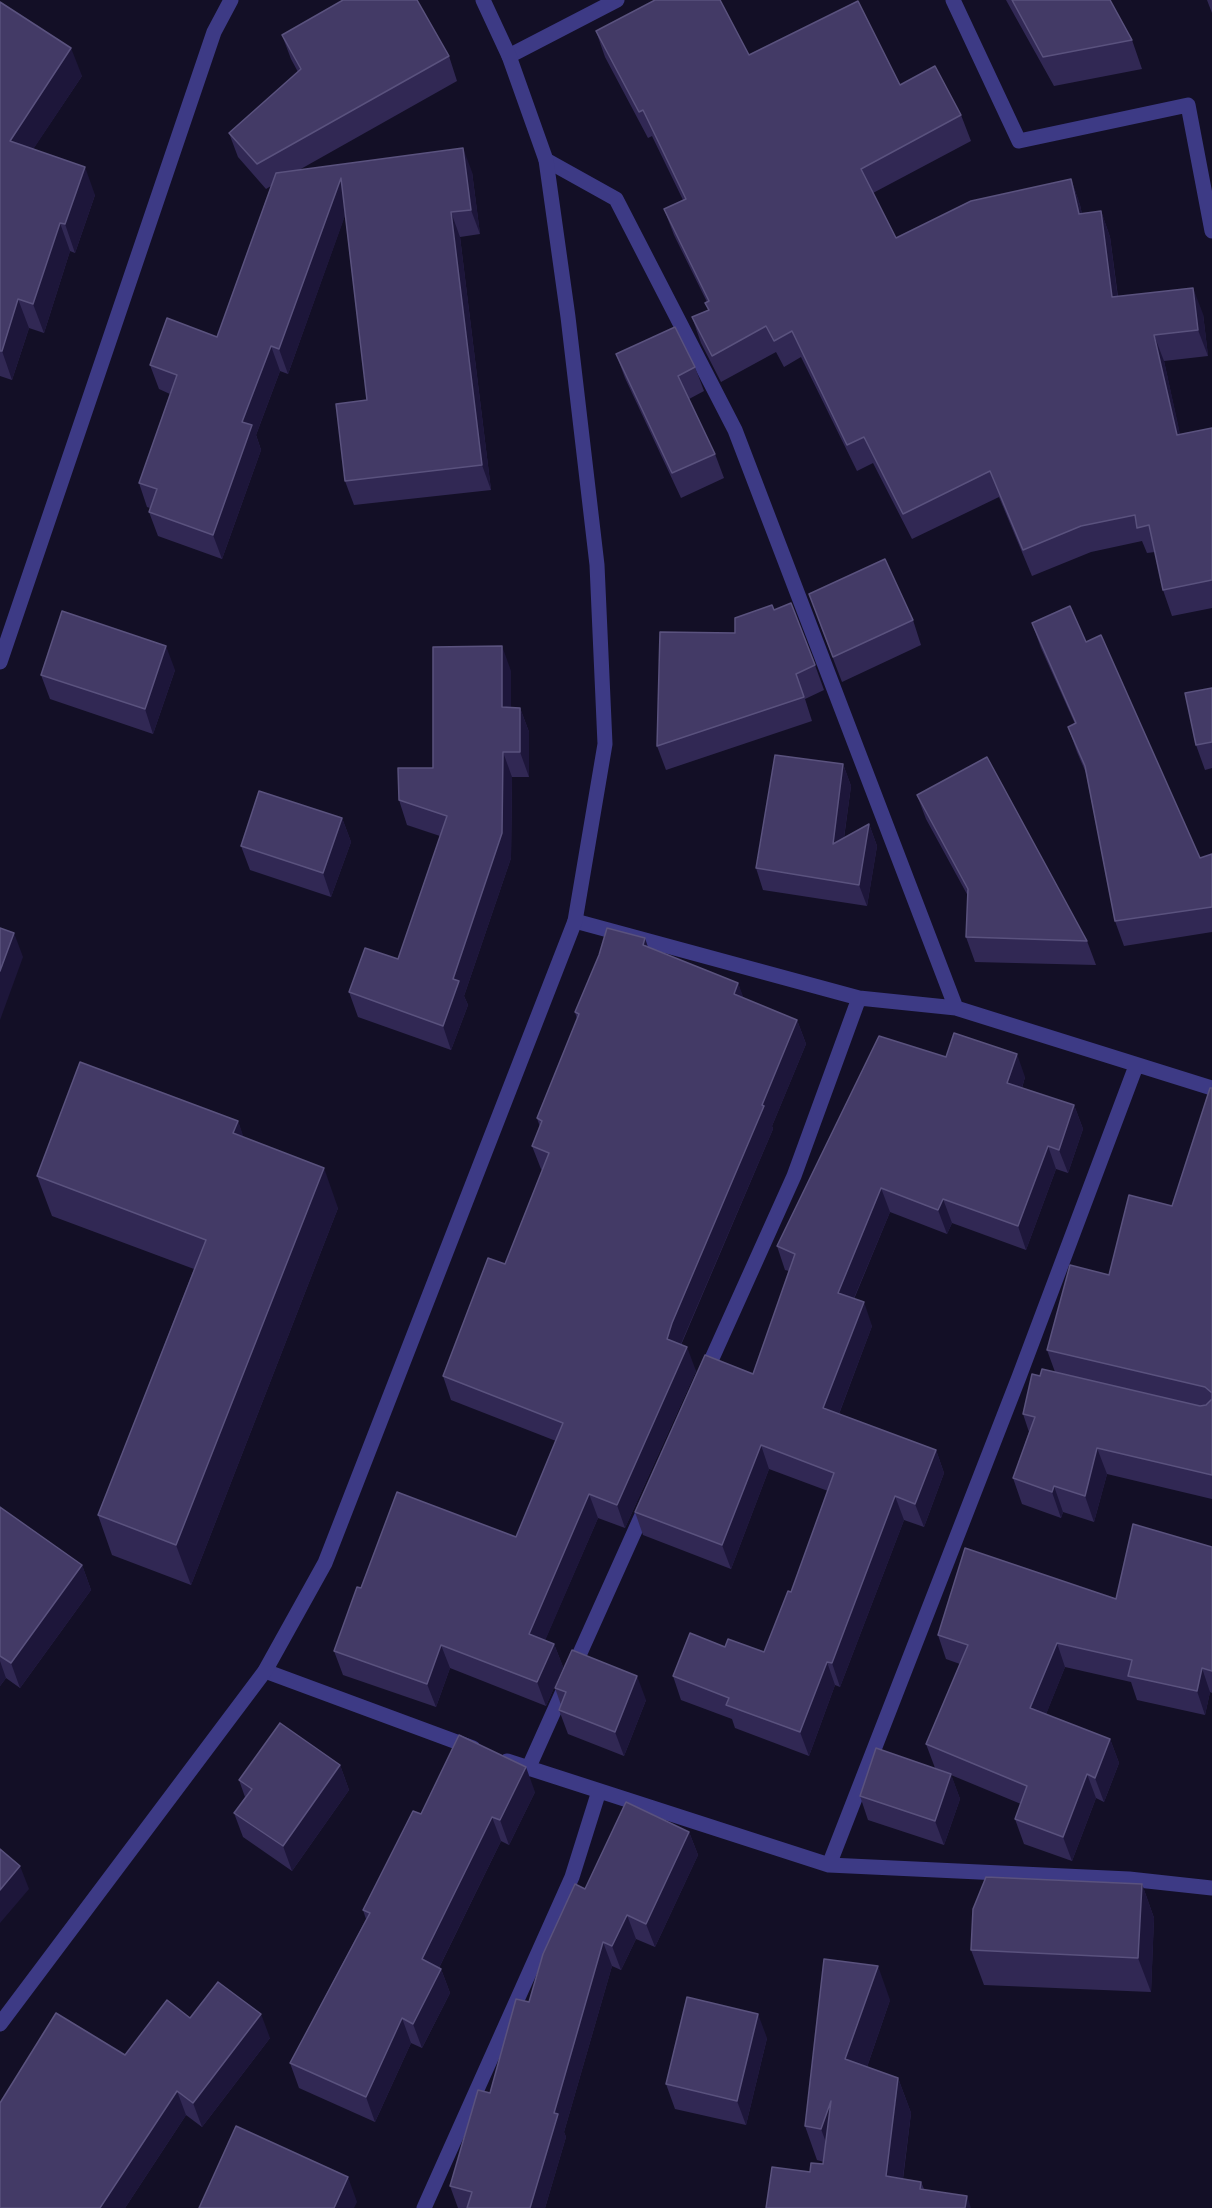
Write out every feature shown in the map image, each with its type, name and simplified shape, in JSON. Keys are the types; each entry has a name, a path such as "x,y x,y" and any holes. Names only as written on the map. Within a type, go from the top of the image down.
{"street":[{"path":"0,662 214,32 231,0"},
{"path":"0,2024 265,1671 325,1563 575,921 605,744 597,565 568,317 546,160 509,57 483,0"},
{"path":"509,57 617,0"},
{"path":"953,0 1018,141 1188,105 1212,231"},
{"path":"546,160 616,199 735,430 956,1008"},
{"path":"575,921 859,998 956,1008 1212,1088"},
{"path":"697,1392 794,1176 859,998"},
{"path":"829,1865 1025,1378 1136,1066"},
{"path":"528,1769 654,1489"},
{"path":"265,1671 528,1769 829,1865 1129,1879 1212,1888"},
{"path":"424,2208 572,1877 598,1791"}],"building":[{"path":"343,0 417,0 449,56 257,164 229,133 301,69 282,35"},
{"path":"655,0 720,0 749,55 858,1 900,85 935,66 961,115 861,169 896,238 971,201 1071,179 1079,214 1101,211 1112,297 1193,288 1198,330 1154,335 1177,435 1212,428 1212,580 1163,590 1149,525 1137,528 1135,515 1081,526 1023,550 990,471 903,514 864,437 847,445 792,331 774,341 766,326 712,356 692,317 709,310 705,303 709,301 664,209 686,199 643,110 639,112 596,31"},
{"path":"1012,0 1110,0 1132,40 1043,57"},
{"path":"0,2 71,48 10,141 85,167 65,224 60,223 33,304 18,299 2,351 0,351"},
{"path":"463,148 471,210 451,212 482,465 345,481 336,404 367,400 341,178 279,349 271,346 242,422 252,425 213,535 149,512 157,489 139,483 177,375 150,365 167,318 217,337 276,173"},
{"path":"675,327 695,367 678,376 715,454 672,473 616,354"},
{"path":"885,559 913,620 833,657 809,594"},
{"path":"791,603 815,665 796,674 804,697 657,746 660,632 735,633 735,618 772,605 774,610"},
{"path":"1070,606 1086,642 1101,635 1200,858 1212,854 1212,907 1115,921 1085,766 1068,727 1076,723 1032,623"},
{"path":"62,611 166,646 145,709 41,675"},
{"path":"502,646 502,707 520,708 520,752 503,752 502,833 453,979 459,981 443,1026 349,992 365,948 398,959 447,816 399,800 398,768 433,768 433,647"},
{"path":"1212,688 1212,742 1196,745 1185,693"},
{"path":"775,755 843,764 833,844 869,824 859,885 756,868"},
{"path":"987,757 1087,941 966,937 968,889 917,795"},
{"path":"259,791 342,818 323,873 241,846"},
{"path":"0,928 14,933 0,971"},
{"path":"607,928 645,938 643,945 738,983 734,994 797,1020 762,1105 764,1106 672,1323 667,1339 687,1347 617,1505 589,1494 529,1634 554,1644 537,1682 441,1645 427,1684 334,1651 357,1587 361,1588 397,1492 516,1537 563,1423 443,1376 488,1258 505,1264 549,1153 532,1146 542,1121 537,1118 579,1014 575,1012 599,955"},
{"path":"954,1033 1017,1054 1007,1083 1074,1105 1059,1150 1048,1146 1018,1226 943,1199 938,1210 881,1188 838,1293 864,1302 823,1408 936,1450 915,1504 895,1496 832,1663 827,1662 800,1732 726,1705 729,1698 673,1676 690,1633 725,1647 728,1639 764,1652 788,1591 791,1592 834,1473 761,1445 722,1545 635,1512 705,1355 753,1374 795,1254 777,1246 879,1036 946,1057"},
{"path":"80,1062 238,1121 233,1133 324,1168 176,1545 98,1515 206,1240 37,1176"},
{"path":"1210,1088 1212,1088 1212,1393 1205,1387 1047,1350 1070,1265 1109,1275 1129,1195 1172,1206"},
{"path":"1042,1369 1200,1406 1206,1405 1212,1399 1212,1475 1097,1448 1085,1496 1054,1486 1052,1492 1013,1478 1035,1417 1023,1414 1032,1374 1040,1376"},
{"path":"0,1507 82,1565 11,1663 0,1656"},
{"path":"1133,1524 1212,1547 1212,1671 1202,1668 1197,1691 1128,1676 1132,1660 1057,1643 1030,1708 1110,1739 1095,1778 1087,1774 1063,1837 1015,1819 1027,1786 926,1744 968,1645 938,1635 965,1548 1116,1599"},
{"path":"572,1650 637,1676 615,1732 559,1710 566,1692 555,1688"},
{"path":"280,1723 340,1765 283,1846 234,1813 252,1789 239,1780"},
{"path":"459,1735 526,1767 500,1820 492,1817 422,1959 441,1969 413,2024 402,2018 366,2097 290,2063 370,1913 363,1910 413,1811 421,1814"},
{"path":"876,1748 951,1774 935,1821 860,1796"},
{"path":"626,1802 689,1832 646,1924 627,1915 612,1946 603,1942 554,2113 558,2114 530,2208 467,2208 472,2192 450,2186 478,2090 490,2093 516,1999 529,2002 543,1954 575,1884 585,1889"},
{"path":"0,1849 20,1866 0,1890"},
{"path":"986,1877 1142,1884 1138,1958 971,1950 973,1909"},
{"path":"824,1959 878,1966 845,2059 898,2078 886,2176 921,2182 920,2189 967,2196 965,2208 766,2208 772,2167 810,2172 811,2163 823,2164 831,2101 821,2129 805,2126"},
{"path":"218,1982 261,2014 193,2103 177,2091 100,2208 0,2208 0,2103 56,2013 125,2055 167,2000 190,2018"},
{"path":"687,1997 758,2014 737,2101 666,2084"},
{"path":"236,2126 348,2177 334,2208 199,2208"}]}
